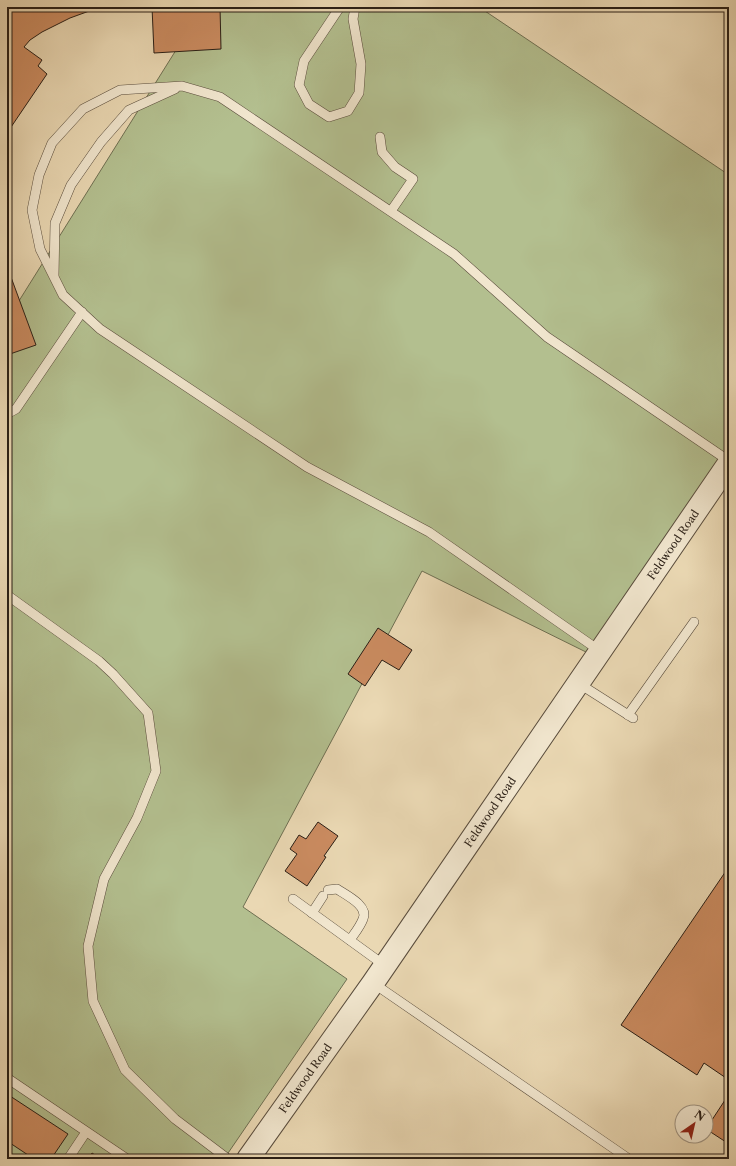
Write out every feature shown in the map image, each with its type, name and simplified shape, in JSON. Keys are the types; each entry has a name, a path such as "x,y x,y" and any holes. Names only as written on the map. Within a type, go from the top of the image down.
{"street":[{"name":"Feldwood Road","path":"248,1159 379,974 729,462"}],"lane":[{"path":"340,7 304,61 299,85 309,104 329,117 348,111 359,93 361,64 353,19 355,7"},
{"path":"54,276 55,223 71,185 101,142 128,110 182,86"},
{"path":"600,652 429,532 307,468 100,329 63,295 40,249 32,210 39,176 52,143 83,109 120,90 182,86 220,97 454,254 547,337 729,462"},
{"path":"380,137 382,152 395,167 413,179 391,212"},
{"path":"7,414 16,409 82,312"},
{"path":"7,595 99,661 113,674 148,713 156,770 137,818 104,879 88,946 93,1000 126,1070 176,1119 228,1159"},
{"path":"578,683 630,716 694,622"},
{"path":"312,913 326,893 337,889 364,910 364,918 350,940"},
{"path":"293,899 350,940 379,974 629,1159"},
{"path":"7,1078 127,1159"},
{"path":"68,1159 86,1132"}],"green space":[{"path":"203,7 479,7 729,175 729,467 590,654 422,571 243,907 347,979 224,1159 7,1159 7,320"}],"building":[{"path":"7,7 105,7 70,18 42,32 30,40 24,47 42,60 38,66 47,74 7,133"},
{"path":"152,7 220,7 221,49 154,53"},
{"path":"7,269 36,345 7,355"},
{"path":"378,628 412,650 399,670 382,660 365,686 348,674"},
{"path":"318,822 338,836 324,856 326,857 307,886 285,871 297,854 290,849 299,835 306,839"},
{"path":"728,868 729,1080 704,1063 697,1075 621,1025"},
{"path":"7,1094 68,1134 51,1159 34,1159 7,1141"},
{"path":"729,1094 729,1144 714,1134 714,1117"},
{"path":"92,1153 101,1159 88,1159"}]}
